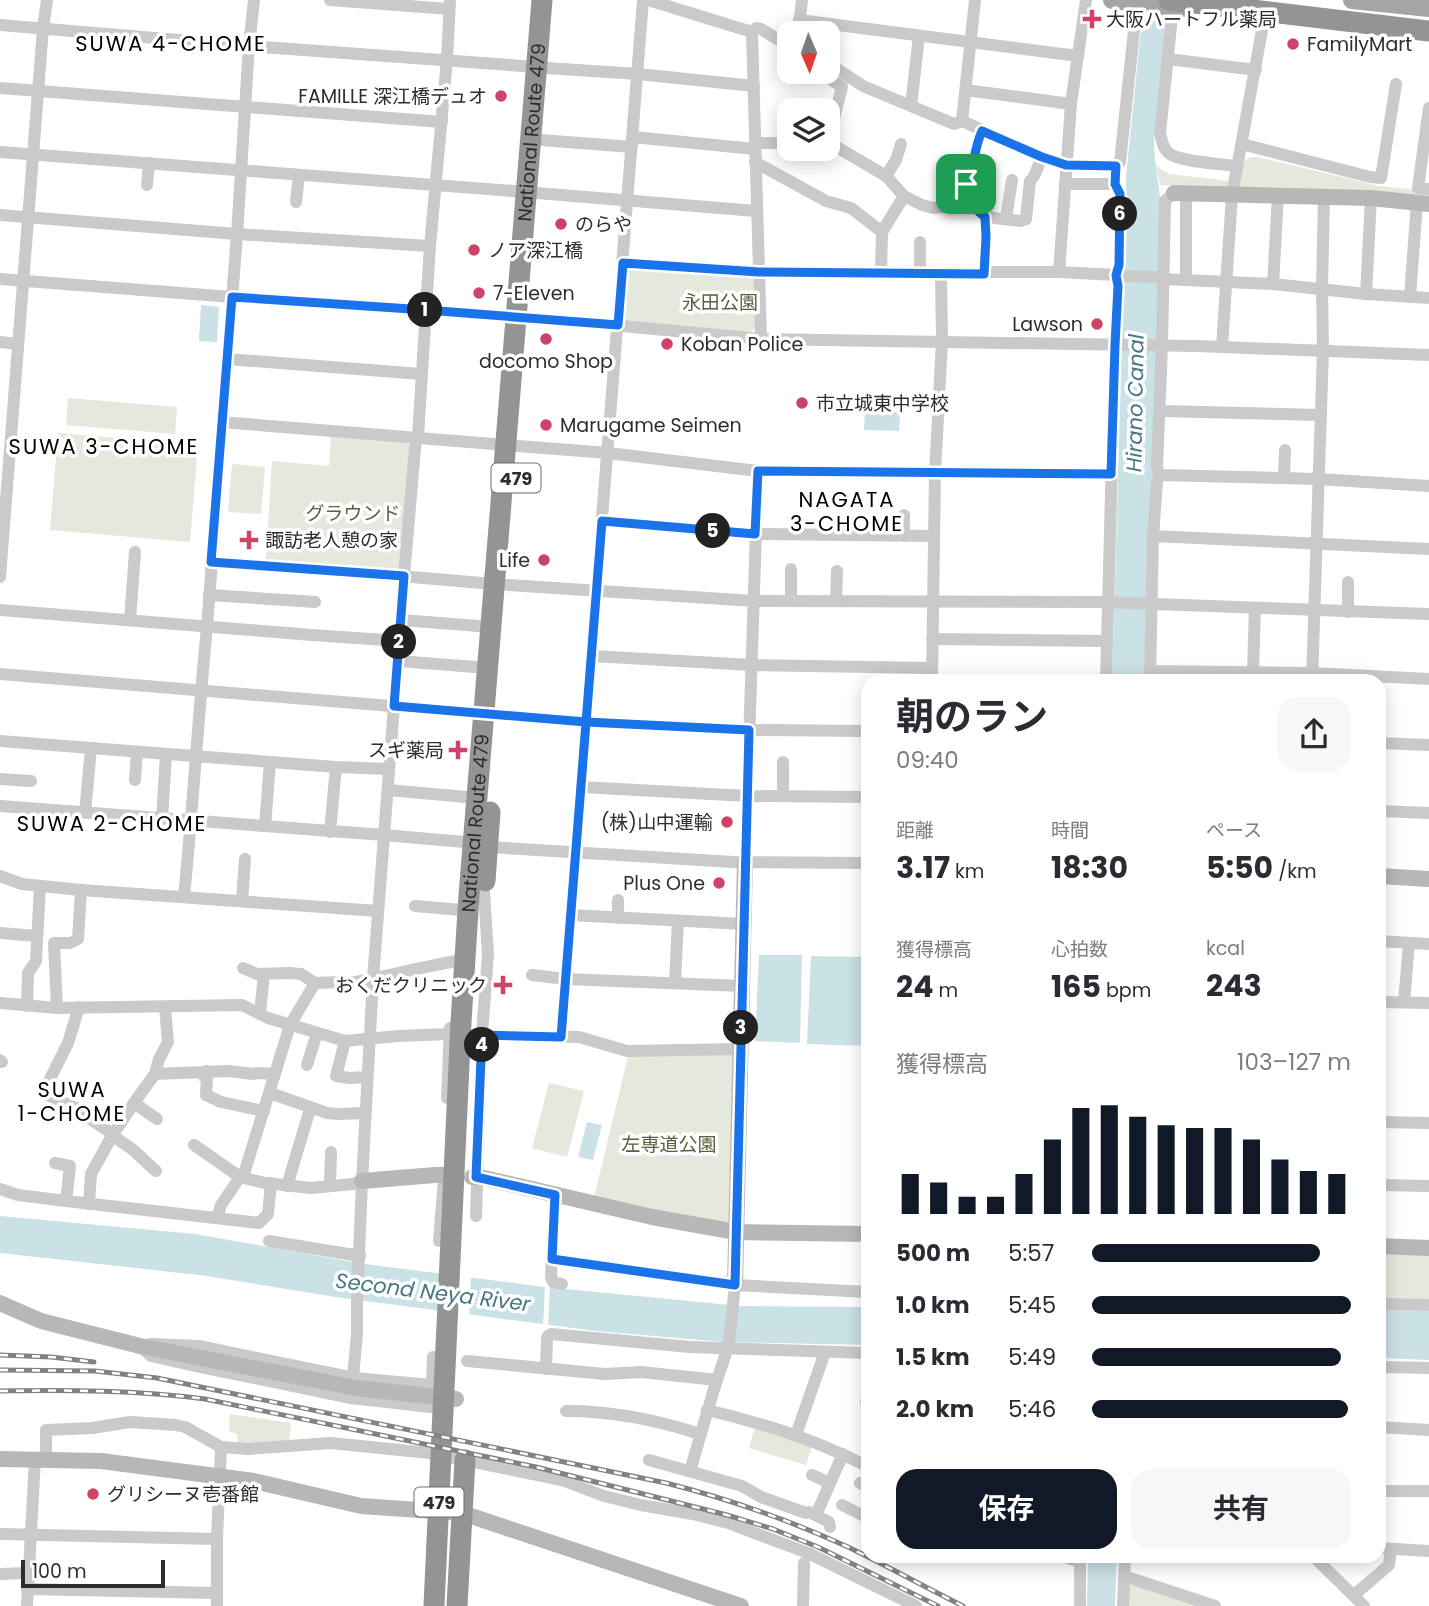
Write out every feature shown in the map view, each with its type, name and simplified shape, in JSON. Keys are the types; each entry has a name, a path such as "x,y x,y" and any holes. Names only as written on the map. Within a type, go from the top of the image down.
{"highway":[{"name":"National Route 479","path":"531,193 541,140 542,0"},
{"name":"National Route 479","path":"434,1606 444,1394 473,1022 466,957 480,845 491,715 541,68 553,0"},
{"path":"1279,0 1429,18"},
{"path":"1170,5 1429,31"},
{"name":"National Route 479","path":"480,845 477,798 491,715 488,668 491,627 501,585"},
{"name":"National Route 479","path":"444,1394 446,1606"},
{"path":"422,1606 429,1453"},
{"path":"457,1606 465,1460"}],"main road":[{"path":"1112,0 1170,5 1429,42"},
{"path":"1352,0 1429,8"}],"street":[{"path":"0,577 7,406 18,344 47,0"},
{"path":"184,897 254,0"},
{"path":"330,0 449,5 447,60 373,979 362,1181 358,1334 351,1398"},
{"path":"561,1037 645,0 752,32"},
{"path":"800,21 802,0"},
{"path":"962,121 975,0"},
{"path":"1059,272 1072,104 1086,0"},
{"path":"1342,29 1346,0"},
{"path":"1106,674 1111,603 1111,474 1119,276 1120,194 1115,184 1140,3"},
{"path":"1170,5 1168,59 1160,133 1164,148 1171,155 1184,159 1237,166"},
{"path":"1222,347 1232,195 1264,19"},
{"path":"0,25 638,74 754,86"},
{"path":"761,339 752,32 756,28 761,29 777,39"},
{"path":"840,30 919,36 1078,56"},
{"path":"911,106 919,36"},
{"path":"1168,59 1256,70"},
{"path":"840,71 863,86 954,124 962,121 1042,157 1066,165 1116,166"},
{"path":"1242,144 1381,178 1396,84"},
{"path":"0,88 442,122"},
{"path":"966,90 1072,104"},
{"path":"1429,108 1418,188 1429,189"},
{"path":"963,198 966,184 975,180 976,144 982,131"},
{"path":"541,140 633,142 755,151 777,144"},
{"path":"886,176 896,160 901,144"},
{"path":"840,149 886,176 904,196 933,208 945,207 963,198"},
{"path":"755,151 826,201 851,208 882,232"},
{"path":"0,152 756,211"},
{"path":"963,198 985,217 1021,221 1026,219 1030,181 1034,179 1042,157"},
{"path":"147,185 149,163"},
{"path":"296,202 299,175"},
{"path":"1006,218 1012,180"},
{"path":"1065,184 1115,184"},
{"path":"1180,193 1186,279"},
{"path":"1150,674 1153,536 1159,475 1161,278 1165,201 1180,193 1371,198 1423,203 1410,296"},
{"path":"1273,284 1278,195"},
{"path":"881,273 882,232 904,196"},
{"path":"1312,674 1323,350 1324,197"},
{"path":"1366,294 1371,198"},
{"path":"0,215 430,246"},
{"path":"984,274 985,217"},
{"path":"920,242 920,274"},
{"path":"623,263 759,272 1059,272 1273,284 1429,298"},
{"path":"932,674 935,473 942,341 941,274"},
{"path":"0,279 522,317 761,339 1161,345 1429,355"},
{"path":"0,342 18,344"},
{"path":"227,359 421,374"},
{"path":"1160,411 1321,415"},
{"path":"222,422 608,453 758,471 1111,474"},
{"path":"1284,478 1285,450"},
{"path":"690,1471 728,1347 734,1293 758,471"},
{"path":"1159,475 1319,479 1429,486"},
{"path":"904,515 904,536"},
{"path":"602,521 755,534 934,536"},
{"path":"1153,536 1429,549"},
{"path":"130,621 135,552"},
{"path":"211,562 597,592 754,601 1150,603 1429,614"},
{"path":"791,569 791,601"},
{"path":"836,601 837,570"},
{"path":"1348,582 1348,612"},
{"path":"209,595 315,602"},
{"path":"1253,672 1255,608"},
{"path":"0,610 399,640"},
{"path":"401,620 491,627"},
{"path":"932,639 1107,642"},
{"path":"592,656 914,674"},
{"path":"398,661 488,668"},
{"path":"0,674 586,722 749,730 861,731"},
{"path":"1202,674 1277,674"},
{"path":"1386,678 1429,678"},
{"path":"0,741 389,769"},
{"path":"1386,743 1429,745"},
{"path":"85,813 91,748"},
{"path":"135,780 137,752"},
{"path":"162,819 166,754"},
{"path":"265,826 270,762"},
{"path":"783,762 783,796"},
{"path":"330,832 336,767"},
{"path":"0,779 31,781"},
{"path":"581,787 748,796 861,797"},
{"path":"388,790 477,798"},
{"path":"0,806 576,852 745,862 861,863"},
{"path":"1386,811 1429,813"},
{"path":"242,901 245,859"},
{"path":"0,876 22,884 81,890 378,911"},
{"path":"1386,877 1429,880"},
{"path":"27,1006 28,973 36,961 40,886"},
{"path":"0,933 54,943 70,943 78,939 81,890"},
{"path":"415,906 472,899 488,954 474,1177 476,1216"},
{"path":"618,900 618,918"},
{"path":"571,915 744,924"},
{"path":"676,983 678,921"},
{"path":"1386,942 1429,944"},
{"path":"54,943 57,1008"},
{"path":"1404,1003 1409,943"},
{"path":"243,968 257,974 301,974 315,983 344,984 466,957 450,1034 446,1175 439,1241"},
{"path":"260,1013 264,974"},
{"path":"532,975 566,979 742,986"},
{"path":"217,1218 221,1205 242,1177 290,1025 315,983"},
{"path":"1386,1002 1429,1003"},
{"path":"0,1003 57,1008 242,1005 268,1018 345,1041 450,1034"},
{"path":"79,1007 68,1043 43,1093 78,1109 132,1149 156,1171"},
{"path":"89,1204 91,1174 113,1135 155,1074 167,1042 165,1007"},
{"path":"307,1065 317,1033"},
{"path":"482,1035 579,1037 627,1051 740,1049"},
{"path":"345,1041 336,1076 367,1077"},
{"path":"206,1071 206,1095 221,1102 264,1111"},
{"path":"155,1074 229,1071 275,1074"},
{"path":"270,1093 310,1109 338,1114 365,1113"},
{"path":"134,1103 157,1119"},
{"path":"287,1186 310,1109"},
{"path":"1386,1122 1429,1123"},
{"path":"194,1145 242,1177 287,1186 311,1188 446,1175"},
{"path":"330,1186 331,1152"},
{"path":"55,1163 70,1166 66,1201"},
{"path":"474,1177 652,1217 736,1232 861,1234"},
{"path":"0,1189 18,1195 259,1223 268,1214 271,1183"},
{"path":"1386,1185 1429,1186"},
{"path":"555,1195 551,1279 562,1284"},
{"path":"269,1241 360,1258"},
{"path":"1386,1246 1429,1248"},
{"path":"552,1259 734,1293 861,1292"},
{"path":"0,1303 41,1321 140,1346 356,1388 444,1394"},
{"path":"1386,1304 1429,1306"},
{"path":"546,1369 547,1339 551,1334 690,1347 861,1353"},
{"path":"140,1346 199,1346 444,1394"},
{"path":"140,1346 151,1356 351,1398 431,1407 444,1394"},
{"path":"796,1435 825,1352"},
{"path":"437,1357 433,1357 444,1394"},
{"path":"467,1361 612,1374 641,1372 716,1380"},
{"path":"1386,1367 1429,1368"},
{"path":"707,1409 796,1435 861,1463"},
{"path":"566,1411 591,1411 653,1421 700,1434"},
{"path":"27,1606 31,1535 46,1430 92,1428 130,1422 185,1427 221,1447 248,1449 331,1443 429,1453 562,1480 604,1496 728,1523 808,1553 916,1606"},
{"path":"1386,1427 1429,1430"},
{"path":"27,1588 217,1599 221,1447"},
{"path":"816,1515 843,1454"},
{"path":"0,1459 101,1461 254,1481 362,1506 462,1513 741,1606"},
{"path":"649,1460 742,1486 761,1497 816,1515 830,1522 830,1527"},
{"path":"812,1475 830,1483"},
{"path":"1386,1491 1429,1491"},
{"path":"842,1505 861,1514"},
{"path":"0,1534 217,1539"},
{"path":"1386,1548 1429,1551"},
{"path":"1354,1595 1389,1566 1386,1552"},
{"path":"803,1606 804,1563"},
{"path":"1080,1563 1080,1606"},
{"path":"1123,1606 1125,1563"},
{"path":"1320,1563 1364,1606"},
{"path":"0,1574 28,1573"},
{"path":"1124,1577 1211,1606"}],"green space":[{"path":"1257,157 1379,186 1429,191 1429,199 1242,190 1239,186 1244,162 1248,158"},
{"path":"1156,164 1169,174 1229,181 1227,189 1160,185"},
{"name":"永田公園","path":"632,266 748,275 753,279 755,328 750,333 627,322 624,317 627,270"},
{"path":"68,398 177,407 175,434 66,425"},
{"path":"58,433 198,445 190,542 50,530"},
{"name":"グラウンド","path":"331,437 406,442 410,446 401,566 397,569 266,559 272,461 329,466"},
{"path":"232,464 265,467 261,514 228,512"},
{"name":"左専道公園","path":"731,1054 734,1059 729,1221 723,1224 594,1198 628,1056"},
{"path":"549,1083 584,1091 567,1157 532,1148"},
{"path":"1386,1251 1429,1253 1429,1302 1386,1300"},
{"path":"230,1414 291,1423 289,1443 238,1445 237,1434 229,1431"},
{"path":"755,1427 812,1446 806,1465 749,1448"},
{"path":"1133,1584 1199,1606 1128,1606 1128,1587"}],"water":[{"name":"Hirano Canal","path":"1144,0 1168,0 1154,134 1160,198 1145,674 1112,674 1126,177"},
{"path":"201,305 219,307 217,342 199,341"},
{"path":"865,411 900,412 899,431 864,430"},
{"path":"759,955 802,955 800,1043 755,1041"},
{"path":"811,956 861,957 861,1046 807,1044"},
{"path":"587,1122 602,1125 593,1160 578,1157"},
{"name":"Second Neya River","path":"0,1216 195,1234 365,1264 545,1287 740,1306 861,1307 861,1345 723,1342 596,1331 335,1297 207,1276 0,1253"},
{"path":"1386,1310 1429,1311 1429,1360 1386,1358"},
{"path":"1088,1563 1117,1563 1115,1606 1087,1606"}],"pier":[{"path":"441,1270 471,1274 469,1319 439,1315"},
{"path":"545,1285 550,1285 548,1328 543,1328"}],"railway":[{"path":"0,1355 94,1362"},
{"path":"0,1370 95,1371 157,1378 666,1483 781,1519 861,1554"},
{"path":"0,1391 102,1391 205,1399 536,1467 773,1529 818,1547 938,1606"},
{"path":"879,1563 963,1606"}],"place":[{"name":"大阪ハートフル薬局","path":"1092,19"},
{"name":"FamilyMart","path":"1293,44"},
{"name":"FAMILLE 深江橋デュオ","path":"501,96"},
{"name":"のらや","path":"561,224"},
{"name":"ノア深江橋","path":"474,250"},
{"name":"7-Eleven","path":"479,293"},
{"name":"Lawson","path":"1097,324"},
{"name":"docomo Shop","path":"546,339"},
{"name":"Koban Police","path":"667,344"},
{"name":"市立城東中学校","path":"802,403"},
{"name":"Marugame Seimen","path":"546,425"},
{"name":"諏訪老人憩の家","path":"249,540"},
{"name":"Life","path":"544,560"},
{"name":"スギ薬局","path":"458,750"},
{"name":"(株)山中運輸","path":"727,822"},
{"name":"Plus One","path":"719,883"},
{"name":"おくだクリニック","path":"503,985"},
{"name":"グリシーヌ壱番館","path":"93,1494"}],"district":[{"name":"SUWA 4-CHOME","path":"171,43"},
{"name":"SUWA 3-CHOME","path":"104,446"},
{"name":"NAGATA 3-CHOME","path":"847,511"},
{"name":"SUWA 2-CHOME","path":"112,823"},
{"name":"SUWA 1-CHOME","path":"72,1101"}],"route":[{"path":"966,184 963,198 985,217 984,274 759,272 623,263 618,325 232,297 211,562 404,576 394,706 586,722 749,730 735,1285 552,1259 555,1195 476,1177 482,1035 561,1037 586,722 592,656 602,521 755,534 758,471 1111,474 1118,286 1116,275 1119,265 1120,194 1115,184 1116,166 1066,165 982,131 966,184"}]}
